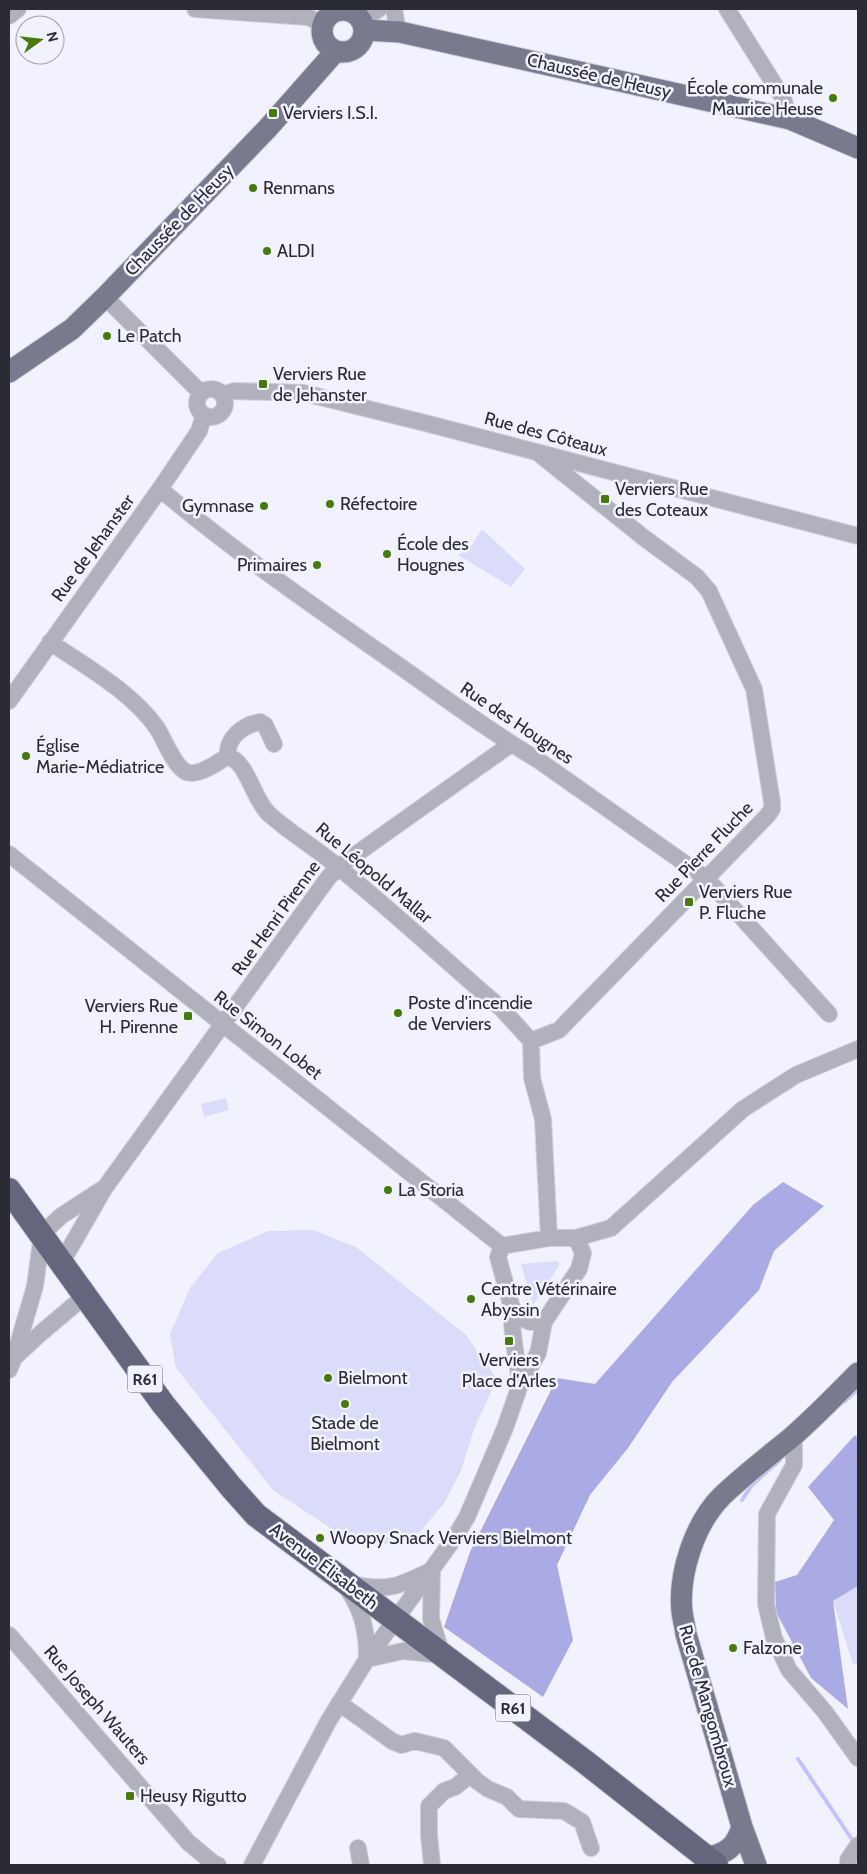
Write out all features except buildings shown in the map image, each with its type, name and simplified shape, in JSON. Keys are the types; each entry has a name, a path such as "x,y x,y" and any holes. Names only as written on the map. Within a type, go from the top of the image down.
{"highway":[{"name":"Avenue Élisabeth","path":"9,1190 163,1404 256,1515 607,1779 711,1862"}],"main road":[{"path":"340,10 353,12 363,25 361,42 349,52 335,52 327,45 323,38 323,23 328,16 340,10"},
{"name":"Chaussée de Heusy","path":"363,25 790,119 858,148"},
{"name":"Chaussée de Heusy","path":"9,372 72,329 105,297 267,129 335,52"},
{"name":"Rue de Mangombroux","path":"756,1865 742,1827 686,1634 682,1611 683,1585 694,1539 705,1518 722,1496 794,1435 858,1374"},
{"path":"711,1862 733,1846 738,1840 742,1827"}],"street":[{"path":"9,16 18,9"},
{"path":"196,9 307,17 323,23"},
{"path":"363,25 379,9"},
{"path":"394,9 400,32"},
{"path":"728,9 783,98 790,119"},
{"path":"105,297 201,393"},
{"path":"212,389 228,393 222,412 212,418 204,415 197,407 198,397 201,393 212,389"},
{"name":"Rue des Côteaux","path":"228,393 304,393 858,536"},
{"name":"Rue de Jehanster","path":"9,701 160,489 199,431 204,415"},
{"name":"Rue Pierre Fluche","path":"532,1041 559,1030 772,810 760,725 750,679 709,591 697,577 643,537 538,452"},
{"name":"Rue des Hougnes","path":"160,489 261,567 362,640 511,744 538,760 706,879 829,1014"},
{"path":"50,642 115,686 136,706 156,727 173,756 186,772 191,773 204,770 228,756 228,743 233,736 254,723 260,722 265,725 274,744"},
{"name":"Rue Henri Pirenne","path":"62,1262 104,1189 328,878 338,867 511,744"},
{"name":"Rue Léopold Mallar","path":"228,756 234,758 239,763 253,791 268,813 338,867 502,1009 532,1041"},
{"name":"Rue Simon Lobet","path":"9,854 502,1246"},
{"path":"532,1041 532,1078 542,1119 549,1238"},
{"path":"520,1385 519,1363 511,1320 512,1308 498,1257 502,1246 549,1238 576,1238 611,1228 743,1109 796,1075 858,1049"},
{"name":"Rue Henri Pirenne","path":"42,1234 61,1216 104,1189"},
{"path":"12,1364 35,1286 42,1234"},
{"path":"252,1865 337,1706 467,1517 505,1428 520,1385 538,1353 544,1322 579,1270 583,1253 576,1238"},
{"path":"12,1364 41,1333 86,1295"},
{"path":"512,1308 523,1320 544,1322"},
{"path":"794,1435 794,1465 768,1514 766,1604 774,1638 790,1670 858,1758"},
{"path":"342,1581 372,1588 390,1587 405,1583 432,1570"},
{"path":"368,1659 403,1651 442,1655 431,1619 432,1570"},
{"path":"342,1581 357,1602 363,1618 367,1637 368,1659"},
{"name":"Rue Joseph Wauters","path":"9,1634 188,1842"},
{"path":"337,1706 384,1737 402,1745 415,1741 444,1748 488,1790 507,1797 519,1809 564,1811 582,1822 591,1848"},
{"path":"432,1865 429,1806 444,1791 455,1786 470,1774"},
{"path":"188,1842 201,1865"},
{"path":"188,1842 218,1865"},
{"path":"848,1865 848,1860 858,1845"},
{"path":"358,1848 361,1865"}],"shaded area":[{"path":"482,529 525,569 511,587 458,555 470,548"},
{"path":"226,1098 229,1110 204,1117 201,1104"},
{"path":"783,1182 824,1206 774,1251 759,1290 672,1382 628,1448 590,1495 557,1565 573,1640 543,1697 444,1627 470,1552 557,1378 595,1384 753,1205"},
{"name":"Stade de Bielmont","path":"313,1230 356,1247 466,1335 497,1379 474,1429 461,1471 444,1503 421,1531 401,1545 353,1543 273,1490 176,1368 170,1334 190,1288 218,1253 268,1231"},
{"path":"557,1261 560,1264 533,1305 521,1264"},
{"path":"855,1435 858,1438 858,1586 833,1601 848,1709 811,1678 776,1612 775,1582 797,1575 834,1520 808,1487"},
{"path":"858,1586 858,1663 853,1664 833,1601"}],"waterway":[{"path":"844,1402 858,1389"},
{"path":"742,1500 752,1485 780,1460"},
{"path":"798,1759 853,1841"}],"place":[{"name":"École communale Maurice Heuse","path":"833,98"},
{"name":"Verviers I.S.I.","path":"273,113"},
{"name":"Renmans","path":"253,188"},
{"name":"ALDI","path":"267,251"},
{"name":"Le Patch","path":"107,336"},
{"name":"Verviers Rue de Jehanster","path":"263,384"},
{"name":"Verviers Rue des Coteaux","path":"605,499"},
{"name":"Réfectoire","path":"330,504"},
{"name":"Gymnase","path":"264,506"},
{"name":"École des Hougnes","path":"387,554"},
{"name":"Primaires","path":"317,565"},
{"name":"Église Marie-Médiatrice","path":"26,756"},
{"name":"Verviers Rue P. Fluche","path":"689,902"},
{"name":"Poste d'incendie de Verviers","path":"398,1013"},
{"name":"Verviers Rue H. Pirenne","path":"188,1016"},
{"name":"La Storia","path":"388,1190"},
{"name":"Centre Vétérinaire Abyssin","path":"471,1299"},
{"name":"Verviers Place d'Arles","path":"509,1341"},
{"name":"Bielmont","path":"328,1378"},
{"name":"Stade de Bielmont","path":"345,1404"},
{"name":"Woopy Snack Verviers Bielmont","path":"320,1538"},
{"name":"Falzone","path":"733,1648"},
{"name":"Heusy Rigutto","path":"130,1796"}]}
